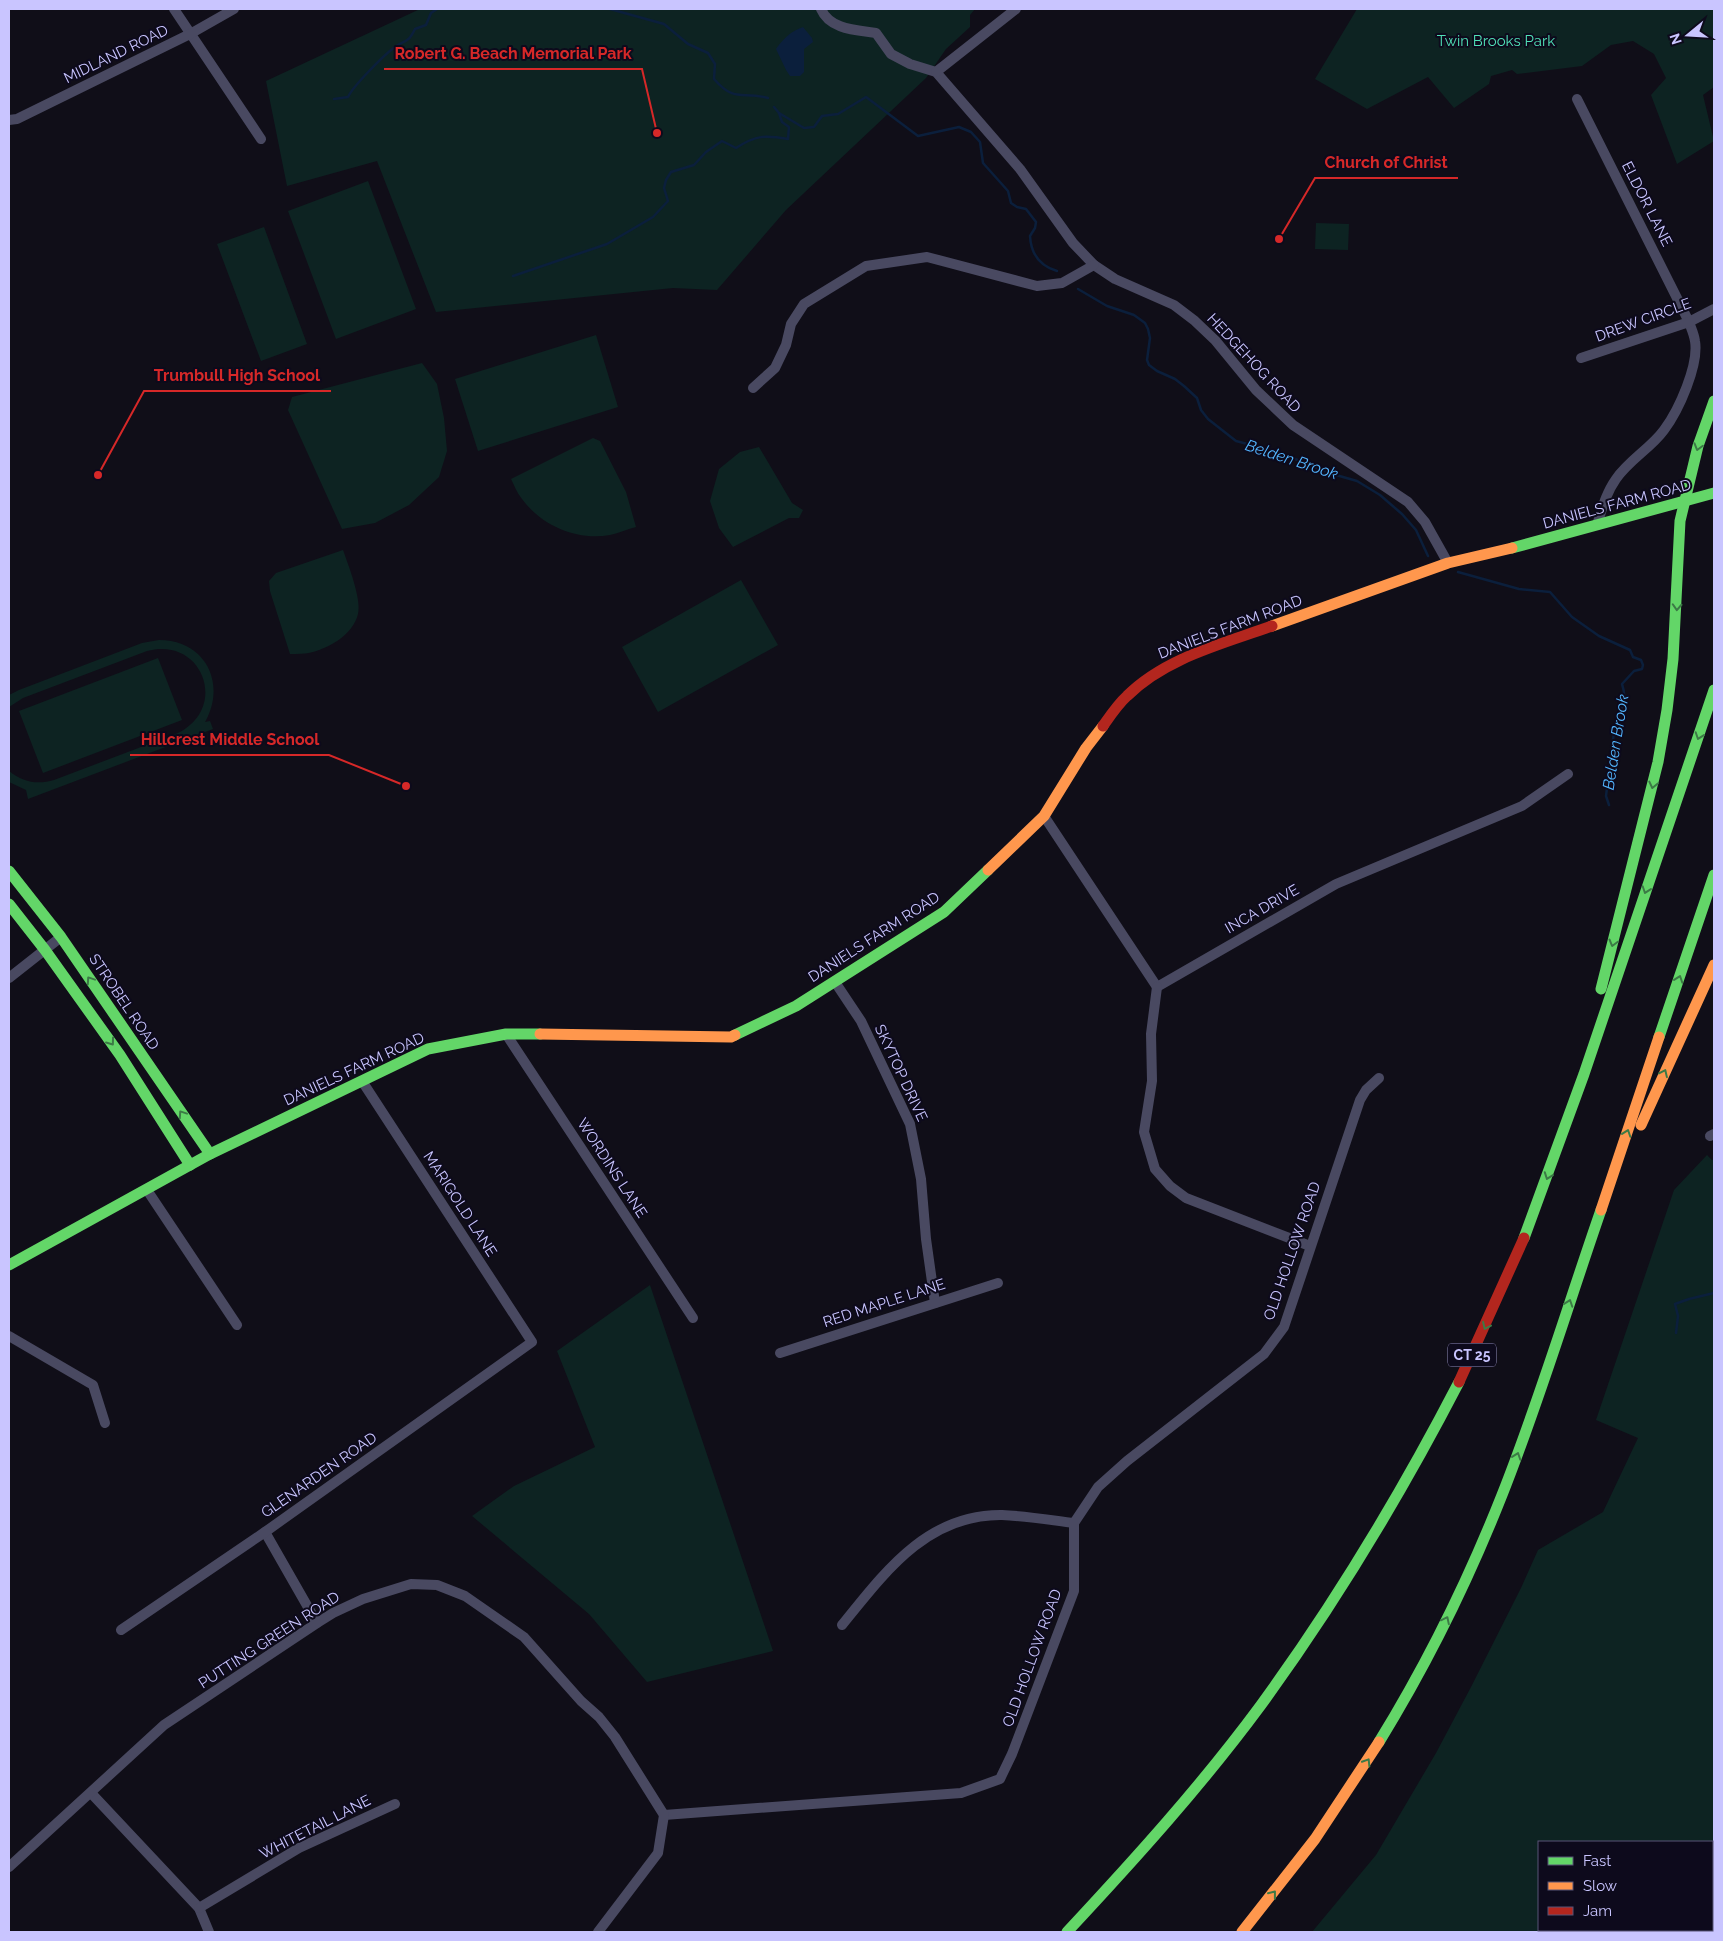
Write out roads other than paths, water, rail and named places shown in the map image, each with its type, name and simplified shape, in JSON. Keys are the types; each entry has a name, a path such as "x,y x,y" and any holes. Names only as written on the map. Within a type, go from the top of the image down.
{"main road":[{"path":"1556,1153 1617,926 1658,762 1673,659 1679,527 1702,431 1714,401"},
{"name":"DANIELS FARM ROAD","path":"9,1265 210,1154 428,1049 506,1034 731,1037 796,1006 944,912 1044,816 1086,748 1126,696 1159,670 1211,648 1448,563 1714,493"},
{"name":"CT 25","path":"1066,1932 1139,1855 1214,1766 1295,1658 1350,1576 1406,1481 1465,1369 1511,1268 1556,1153 1714,690"},
{"name":"STROBEL ROAD","path":"9,871 61,938 210,1154"},
{"path":"1242,1932 1297,1864 1349,1790 1384,1734 1432,1648 1462,1588 1501,1497 1714,875"},
{"path":"9,904 45,950 120,1055 190,1165"},
{"path":"1577,1279 1642,1122 1714,965"}],"street":[{"path":"174,9 261,139"},
{"name":"MIDLAND ROAD","path":"9,120 17,119 190,34 234,9"},
{"path":"821,9 833,24 848,29 876,33 891,54 910,64 936,72 1016,9"},
{"name":"HEDGEHOG ROAD","path":"936,72 1020,169 1044,206 1073,244 1094,265 1115,279 1174,306 1195,321 1215,340 1256,390 1293,426 1408,502 1426,522 1448,563"},
{"name":"ELDOR LANE","path":"1577,99 1690,322 1695,341 1694,363 1686,388 1664,431 1633,459 1616,479 1605,500 1597,525"},
{"path":"753,388 775,368 786,345 791,324 804,304 866,266 927,257 1025,284 1048,286 1062,283 1094,265"},
{"name":"DREW CIRCLE","path":"1581,358 1690,322 1714,309"},
{"name":"INCA DRIVE","path":"1157,987 1336,884 1522,806 1568,774"},
{"path":"1044,816 1157,987 1151,1034 1152,1081 1144,1132 1156,1169 1170,1186 1186,1198 1310,1246"},
{"path":"9,978 61,938"},
{"name":"SKYTOP DRIVE","path":"836,982 861,1021 910,1124 921,1179 926,1239 935,1303"},
{"name":"WORDINS LANE","path":"506,1034 693,1318"},
{"name":"OLD HOLLOW ROAD","path":"664,1815 961,1793 1000,1779 1012,1754 1074,1591 1074,1523 1098,1487 1127,1461 1264,1354 1284,1327 1360,1100 1366,1090 1379,1078"},
{"name":"MARIGOLD LANE","path":"362,1082 532,1342"},
{"path":"147,1190 237,1324"},
{"name":"RED MAPLE LANE","path":"780,1353 998,1283"},
{"path":"9,1336 93,1386 105,1423"},
{"name":"GLENARDEN ROAD","path":"121,1630 265,1532 532,1342"},
{"path":"842,1625 903,1555 917,1543 941,1528 970,1518 1001,1515 1074,1523"},
{"path":"265,1532 317,1623"},
{"name":"PUTTING GREEN ROAD","path":"9,1867 164,1725 333,1613 363,1599 411,1584 437,1585 465,1596 524,1636 581,1701 599,1717 615,1737 664,1815"},
{"path":"91,1793 199,1908 209,1932"},
{"name":"WHITETAIL LANE","path":"199,1908 299,1848 395,1804"},
{"path":"598,1932 658,1853 664,1815"}],"water":[{"path":"803,27 813,42 804,49 804,72 800,76 790,76 776,49 788,36"}],"waterway":[{"path":"334,99 348,97 377,63 395,47 409,39 415,29 426,25 431,13 437,9"},
{"path":"610,9 664,24 688,44 708,53 715,64 714,79 733,94 768,98"},
{"name":"Belden Brook","path":"513,276 607,244 653,217 668,201 664,188 671,172 694,165 706,152 722,141 736,148 755,138 773,137 788,139 789,127 782,122 779,113 804,128 814,127 822,116 838,114 866,97 918,136 959,127 971,132 980,142 983,163 1008,191 1011,203 1026,209 1036,222 1030,236 1034,254 1046,266 1057,271"},
{"name":"Belden Brook","path":"774,107 779,113"},
{"name":"Belden Brook","path":"1078,289 1107,306 1134,315 1145,323 1150,338 1147,360 1149,365 1184,386 1197,398 1201,410 1208,419 1236,441 1278,452 1329,473 1357,481 1380,495 1402,514 1416,530 1428,556"},
{"name":"Belden Brook","path":"1458,572 1519,589 1550,592 1572,617 1599,636 1630,650 1633,657 1641,660 1642,669 1634,671 1622,684 1624,702 1616,722 1613,737 1606,796 1609,805"},
{"path":"1676,1333 1678,1316 1675,1304 1714,1293"}],"place":[{"name":"Robert G. Beach Memorial Park","path":"657,133"},
{"name":"Church of Christ","path":"1279,239"},
{"name":"Trumbull High School","path":"98,475"},
{"name":"Hillcrest Middle School","path":"406,786"}],"park label":[{"name":"Twin Brooks Park","path":"1496,41"}]}
